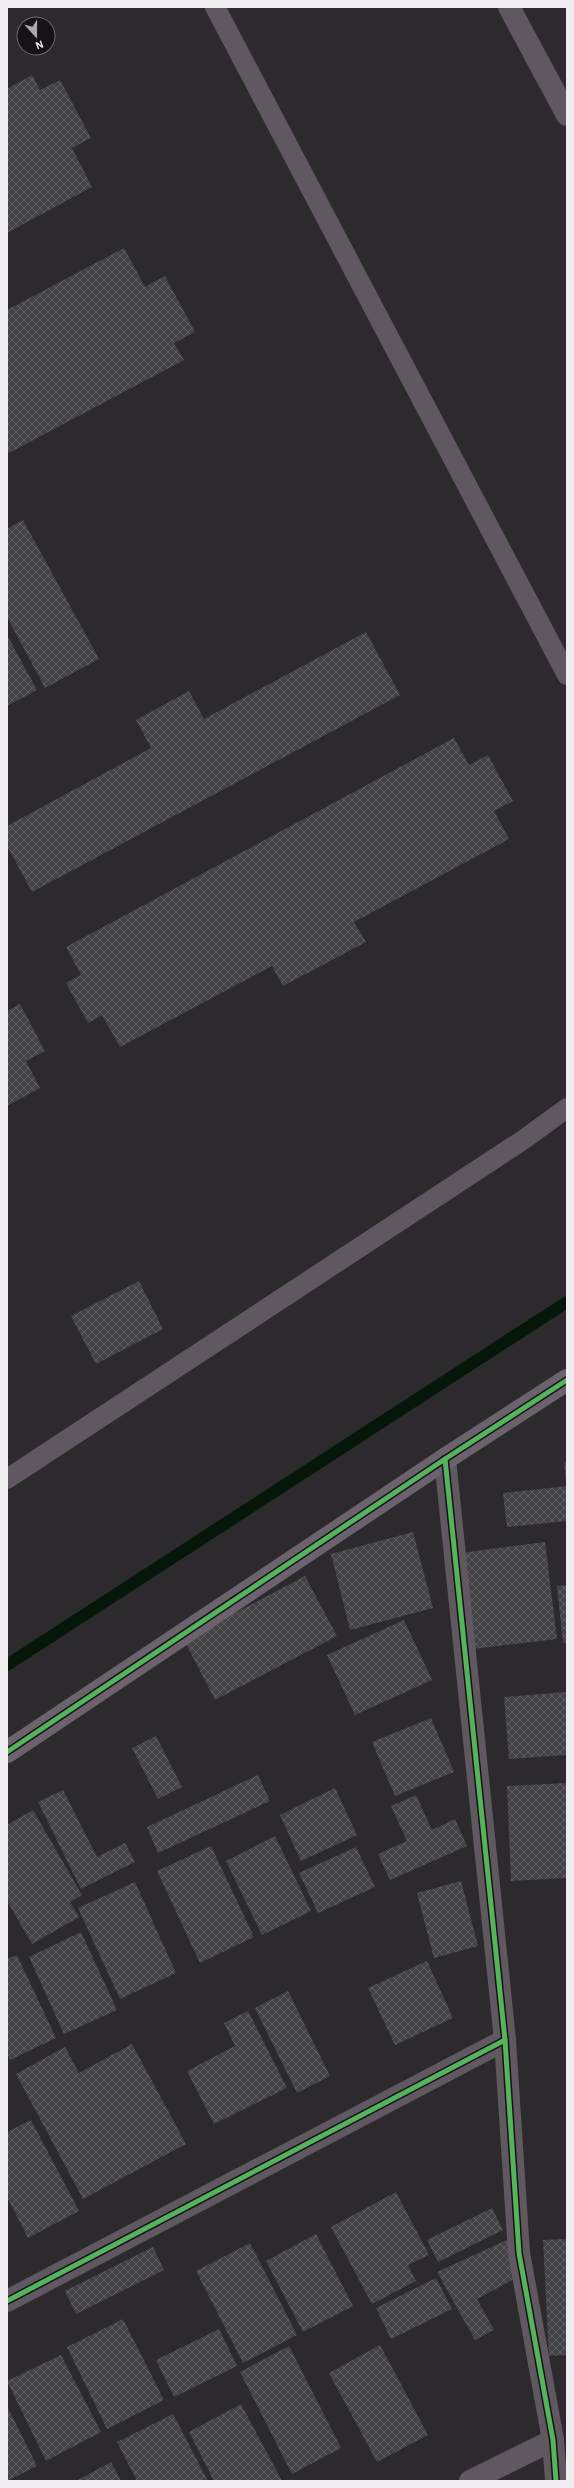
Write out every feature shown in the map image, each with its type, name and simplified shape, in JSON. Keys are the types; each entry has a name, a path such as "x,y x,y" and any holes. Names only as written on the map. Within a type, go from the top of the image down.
{"street":[{"path":"509,7 567,115"},
{"path":"7,1752 445,1459 567,1380"},
{"path":"445,1459 505,2040 519,2253 553,2440 556,2481"},
{"path":"7,2302 505,2040"},
{"path":"470,2481 553,2440"}],"lane":[{"path":"215,7 567,675"},
{"path":"7,1479 523,1140 567,1108"}],"building":[{"path":"32,75 40,90 60,80 91,138 72,148 92,187 7,233 7,89"},
{"path":"124,248 145,287 165,276 195,332 174,343 184,360 7,454 7,310"},
{"path":"23,520 99,659 45,688 7,617 7,529"},
{"path":"366,632 400,695 32,892 7,846 7,826 151,748 136,720 189,691 204,719"},
{"path":"7,635 37,690 7,706"},
{"path":"454,738 469,765 488,755 513,801 494,811 509,839 354,922 366,942 283,986 272,966 120,1047 102,1015 88,1023 66,983 81,975 66,947"},
{"path":"20,1004 45,1051 26,1061 40,1088 7,1106 7,1011"},
{"path":"139,1281 163,1329 96,1364 71,1316"},
{"path":"564,1462 567,1462 567,1483 566,1483"},
{"path":"567,1486 567,1521 507,1527 503,1493"},
{"path":"413,1532 433,1608 350,1630 331,1554"},
{"path":"545,1542 557,1639 473,1649 461,1553"},
{"path":"305,1576 337,1636 215,1700 184,1640"},
{"path":"567,1585 567,1643 563,1643 557,1586"},
{"path":"404,1620 432,1680 355,1715 327,1655"},
{"path":"567,1692 567,1755 509,1759 504,1697"},
{"path":"431,1718 454,1772 395,1796 372,1742"},
{"path":"156,1736 182,1787 158,1799 132,1748"},
{"path":"258,1775 270,1801 158,1853 147,1827"},
{"path":"567,1783 567,1878 511,1881 507,1786"},
{"path":"335,1788 357,1835 301,1861 280,1815"},
{"path":"63,1790 97,1857 125,1843 135,1862 81,1889 38,1802"},
{"path":"416,1795 432,1830 455,1819 467,1846 390,1880 378,1854 407,1841 391,1806"},
{"path":"33,1810 82,1895 70,1902 79,1917 32,1944 7,1901 7,1825"},
{"path":"275,1836 311,1911 262,1935 226,1861"},
{"path":"211,1846 254,1937 200,1963 157,1871"},
{"path":"356,1847 375,1887 318,1913 299,1873"},
{"path":"461,1881 478,1946 434,1958 417,1893"},
{"path":"135,1882 176,1973 120,1999 78,1908"},
{"path":"81,1932 117,2010 64,2034 29,1957"},
{"path":"17,1955 56,2038 10,2060 7,2052 7,1959"},
{"path":"427,1961 453,2018 395,2045 368,1988"},
{"path":"288,1991 330,2076 297,2093 255,2008"},
{"path":"248,2011 287,2088 214,2124 187,2071 235,2046 224,2023"},
{"path":"132,2044 186,2144 83,2199 16,2074 65,2047 79,2073"},
{"path":"31,2120 79,2211 28,2238 7,2197 7,2132"},
{"path":"396,2192 429,2255 408,2265 416,2281 372,2304 331,2227"},
{"path":"492,2208 503,2230 438,2262 427,2240"},
{"path":"316,2234 353,2306 303,2332 266,2261"},
{"path":"509,2239 516,2278 477,2299 494,2330 475,2340 437,2272"},
{"path":"567,2239 567,2355 549,2356 543,2240"},
{"path":"250,2243 297,2335 243,2363 196,2271"},
{"path":"153,2247 164,2270 76,2314 65,2291"},
{"path":"436,2278 452,2309 391,2339 376,2308"},
{"path":"123,2319 164,2400 107,2429 67,2347"},
{"path":"219,2329 237,2366 174,2397 156,2360"},
{"path":"380,2345 428,2435 377,2462 329,2373"},
{"path":"289,2346 341,2448 292,2474 240,2372"},
{"path":"61,2355 101,2432 46,2461 7,2381"},
{"path":"241,2404 282,2481 214,2481 189,2432"},
{"path":"7,2406 37,2466 7,2481"},
{"path":"173,2414 208,2481 137,2481 117,2442"},
{"path":"111,2462 121,2481 76,2481"}],"waterway":[{"path":"7,1665 567,1302"}],"cycle path":[{"path":"7,1752 445,1459 567,1380"},
{"path":"445,1459 505,2040 519,2253 553,2440 556,2481"},
{"path":"7,2301 505,2040"}]}
